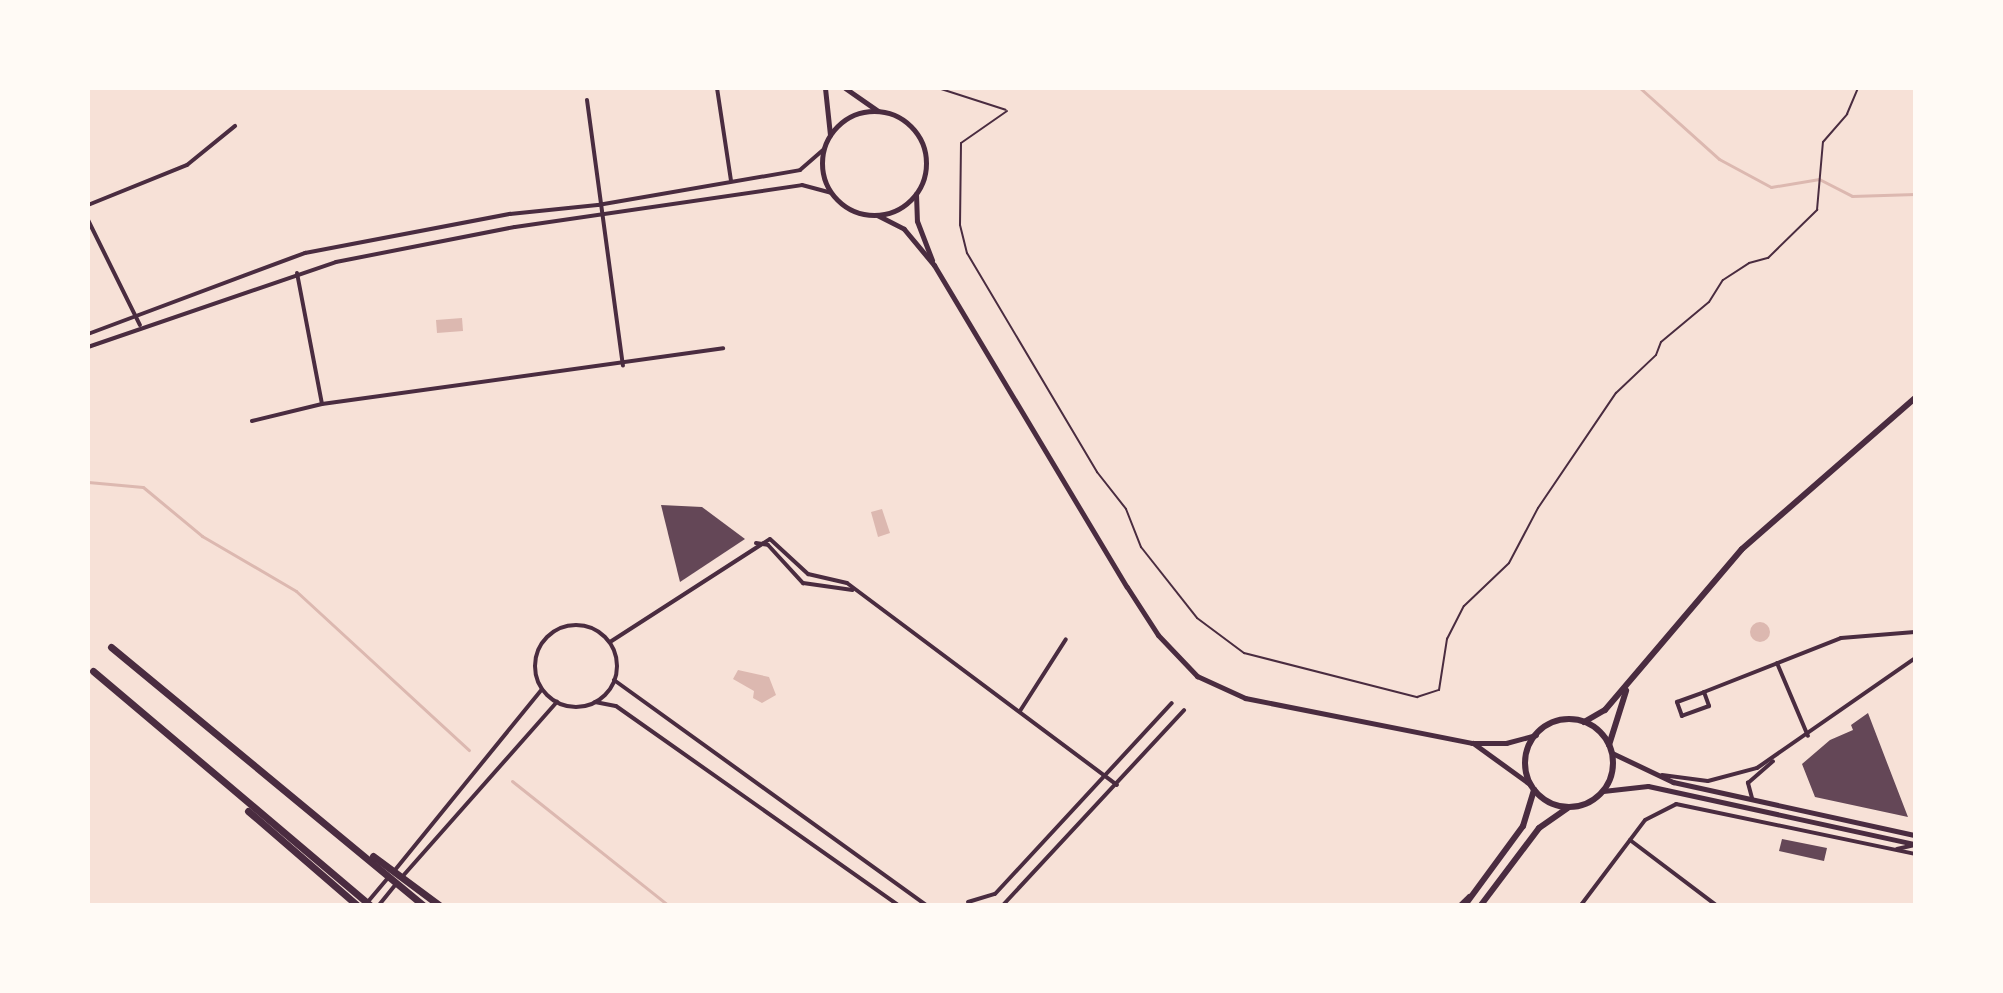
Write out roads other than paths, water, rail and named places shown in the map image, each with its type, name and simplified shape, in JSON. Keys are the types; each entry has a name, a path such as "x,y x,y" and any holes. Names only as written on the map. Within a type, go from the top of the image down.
{"highway":[{"path":"111,647 332,826 423,905"},
{"path":"93,671 357,905"},
{"path":"219,781 368,905"},
{"path":"332,826 439,905"}],"main road":[{"path":"1463,905 1528,817 1532,787 1526,755 1536,735 1554,722 1584,722 1605,710 1742,549 1915,398"},
{"path":"1609,745 1618,706 1631,681"},
{"path":"1481,905 1539,828 1569,807 1588,803 1603,791 1611,777 1612,753 1609,745 1584,722"},
{"path":"1532,787 1549,803 1569,807"}],"street":[{"path":"717,88 731,181"},
{"path":"825,88 830,135"},
{"path":"845,88 879,111 907,123 924,149 923,180 916,194 892,212 877,215"},
{"path":"587,100 598,205 623,366"},
{"path":"831,193 822,164 830,135 852,116 879,111"},
{"path":"88,205 187,165 235,126"},
{"path":"88,334 305,253 510,214 598,205 800,170 824,149"},
{"path":"88,347 296,273 515,227 600,217 802,185 831,193 851,210 877,215 904,229 934,265 1127,587 1158,635 1193,673 1245,698 1472,743 1506,743 1536,735"},
{"path":"916,194 917,221 934,265"},
{"path":"88,220 140,326"},
{"path":"296,273 322,404"},
{"path":"252,421 322,404 623,366 723,348"},
{"path":"610,642 755,543 777,542 808,574 843,581 1117,785"},
{"path":"755,543 768,545 809,586 855,590"},
{"path":"595,702 614,680 617,667 610,642 589,627 552,632 537,652 542,689 557,702 576,707 595,702 616,706 898,905"},
{"path":"1704,692 1709,706 1682,716 1677,702 1841,638 1915,632"},
{"path":"1020,711 1066,639"},
{"path":"1753,799 1746,792 1748,783 1781,755 1915,658"},
{"path":"1777,663 1808,736"},
{"path":"614,680 926,905"},
{"path":"368,905 542,689"},
{"path":"379,905 557,702"},
{"path":"945,905 995,894 1172,703"},
{"path":"1003,905 1184,710"},
{"path":"1472,743 1532,787"},
{"path":"1612,753 1634,767 1673,782 1915,835"},
{"path":"1634,767 1708,781 1744,772 1781,755"},
{"path":"1603,791 1648,786 1915,844"},
{"path":"1581,905 1654,811 1676,804 1915,854"},
{"path":"1630,840 1716,905"},
{"path":"1894,850 1915,844"},
{"path":"968,902 974,905"}],"waterway":[{"path":"1640,88 1719,159 1771,187 1819,179 1852,196 1915,194"},
{"path":"88,482 143,487 202,536 296,591 469,750"},
{"path":"512,781 668,905"}]}
